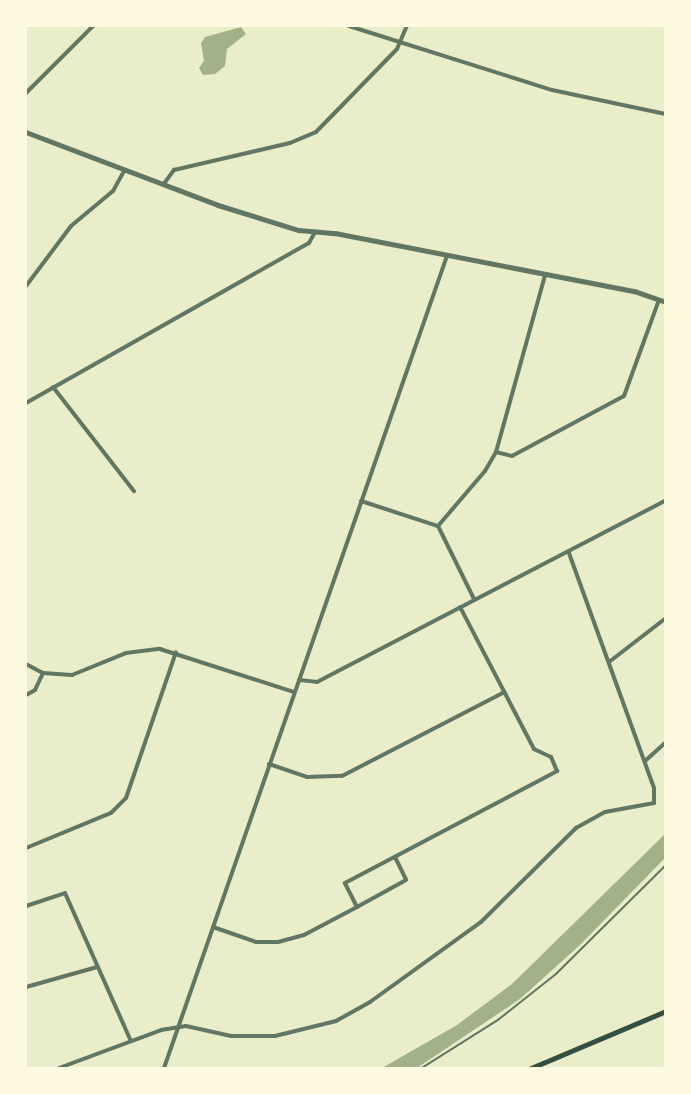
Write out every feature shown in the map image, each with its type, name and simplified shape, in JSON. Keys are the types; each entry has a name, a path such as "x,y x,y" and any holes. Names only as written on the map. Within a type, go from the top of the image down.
{"main road":[{"path":"531,1068 666,1011"}],"street":[{"path":"26,93 93,26"},
{"path":"349,26 552,90 666,114"},
{"path":"163,186 174,170 290,143 316,132 400,43 407,26"},
{"path":"26,132 227,209 315,232 634,291 666,302"},
{"path":"26,286 72,226 113,191 124,171"},
{"path":"26,403 309,243 315,232"},
{"path":"164,1068 447,256"},
{"path":"438,526 485,471 496,452 527,351 545,274"},
{"path":"496,452 512,456 624,396 659,300"},
{"path":"53,387 134,491"},
{"path":"299,680 317,682 666,500"},
{"path":"361,501 438,526 474,599"},
{"path":"59,1068 131,1041 179,1027 231,1036 275,1036 314,1029 354,1012 481,922 576,828 605,812 651,806 656,800 654,788 568,551"},
{"path":"357,907 345,883 557,771 551,757 534,749 460,608"},
{"path":"609,662 666,618"},
{"path":"26,664 43,674 72,675 145,649 176,652 294,692"},
{"path":"26,849 111,813 126,798 176,652"},
{"path":"26,695 35,690 43,674"},
{"path":"269,764 307,777 342,776 505,693"},
{"path":"645,761 666,742"},
{"path":"213,927 256,942 278,942 304,935 406,880 395,857"},
{"path":"26,906 65,893 131,1041"},
{"path":"26,987 97,967"}],"lane":[{"path":"422,1068 498,1020 556,974 666,865"}],"shaded area":[{"path":"241,27 246,34 227,49 225,66 215,74 203,75 199,68 204,61 201,43 205,37"},
{"path":"665,834 665,858 580,945 520,999 417,1068 382,1068 457,1025 512,984"}]}
